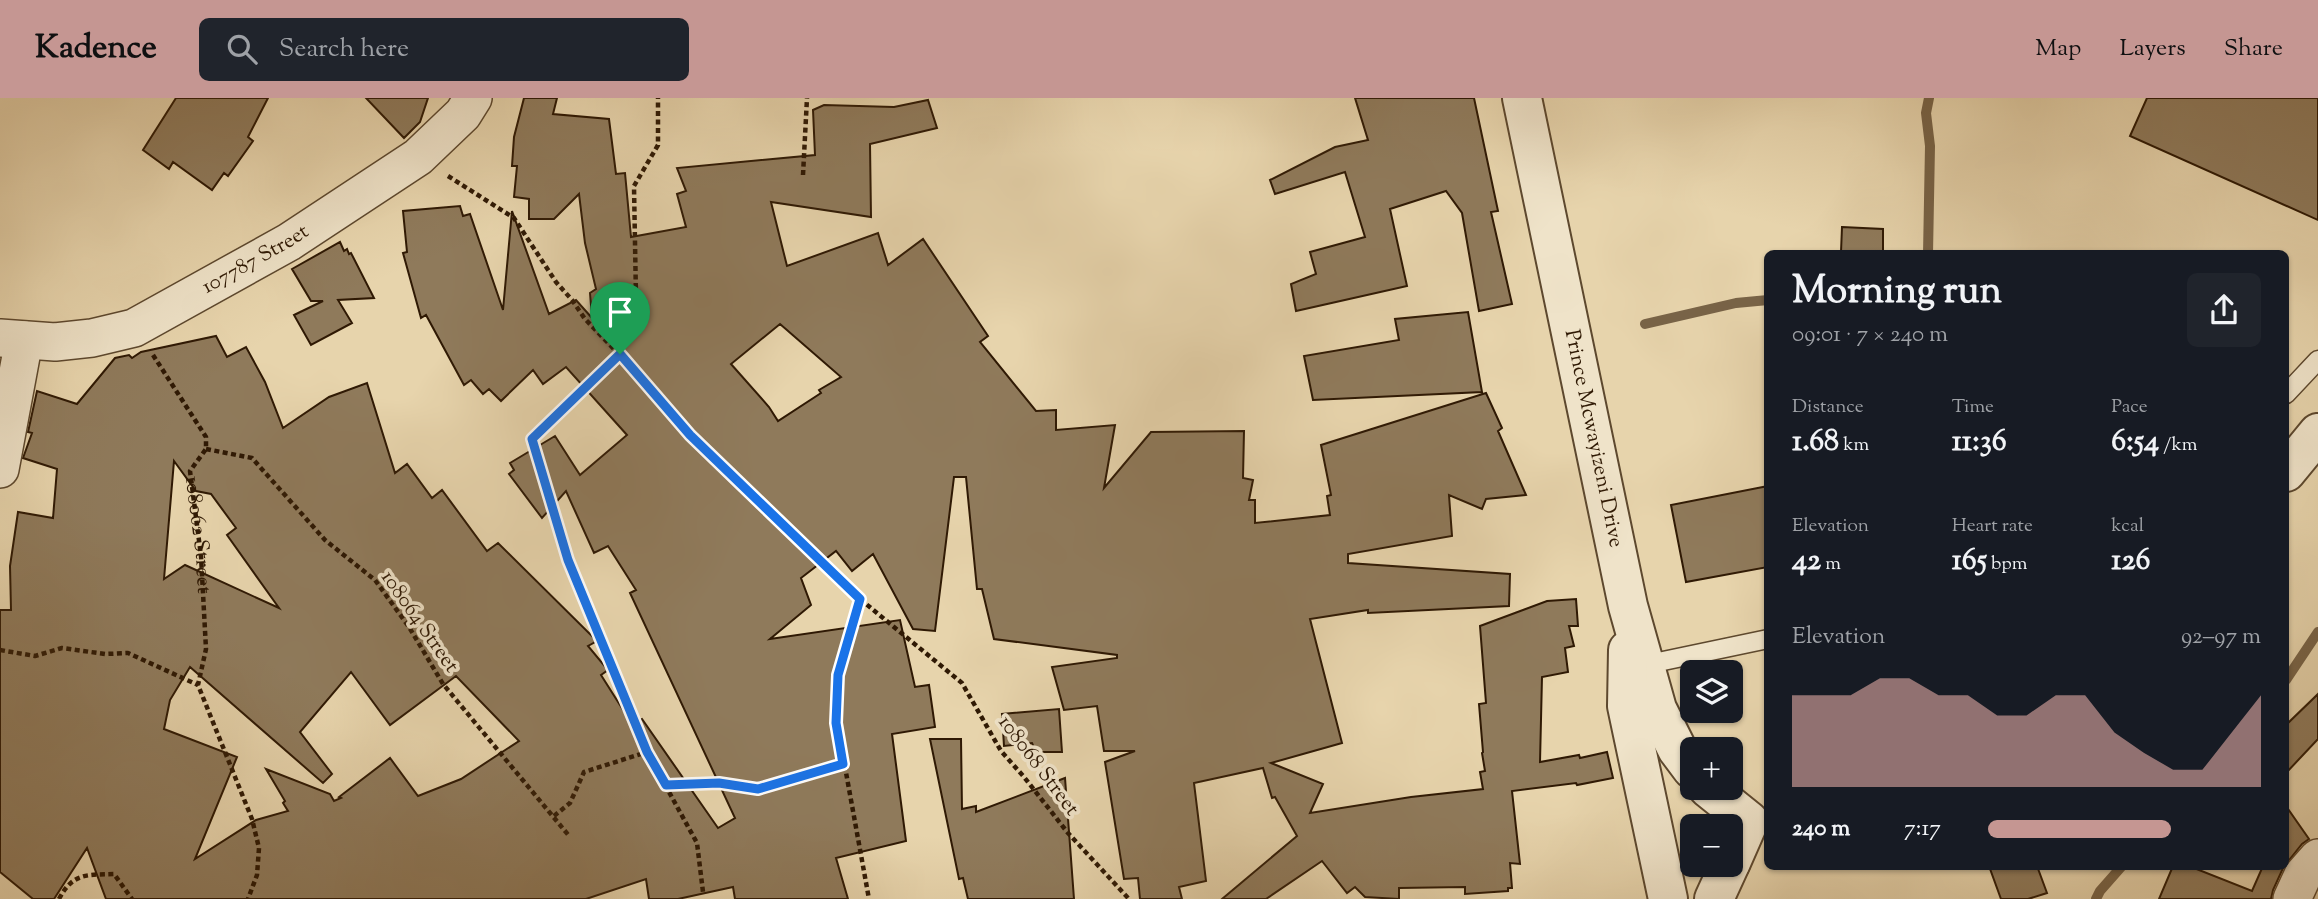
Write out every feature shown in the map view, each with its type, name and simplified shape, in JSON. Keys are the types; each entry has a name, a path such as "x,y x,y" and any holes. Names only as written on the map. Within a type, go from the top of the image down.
{"street":[{"name":"107787 Street","path":"12,339 55,342 92,338 134,328 289,242 418,157 463,114 474,98"},
{"name":"Prince Mcwayizeni Drive","path":"1522,98 1628,606 1657,709 1680,753"},
{"path":"0,469 12,339"},
{"path":"2289,468 2318,433"},
{"path":"1628,606 1627,706 1668,899"},
{"path":"1737,800 1758,809 1743,838"},
{"path":"2292,899 2303,875 2318,858"},
{"path":"1714,899 1724,877"}],"lane":[{"path":"2289,391 2318,360"},
{"path":"1644,665 1764,640"}],"path":[{"path":"658,98 658,145 634,186 636,298 606,320 607,332 620,354 532,439 568,560 647,752 697,843 703,892"},
{"path":"803,175 807,98"},
{"name":"108068 Street","path":"418,157 514,218 556,282 585,319 620,354 690,435 860,599 962,683 1001,751 1068,833 1129,899"},
{"name":"108062 Street","path":"134,328 175,386 206,437 206,449 190,471 201,556 206,649 198,685"},
{"name":"108064 Street","path":"206,449 252,458 325,540 375,580 409,627 443,684 570,837"},
{"path":"860,599 838,675 836,723 869,899"},
{"path":"0,650 34,656 62,648 104,654 128,653 198,685 252,819 259,848 257,875 248,899"},
{"path":"554,816 570,803 584,772 647,752"},
{"path":"666,785 719,783 758,789 843,764"},
{"path":"59,899 71,880 88,875 114,874 132,899"}],"building":[{"path":"176,98 268,98 248,137 253,141 228,176 224,173 212,190 173,162 169,169 143,150"},
{"path":"366,98 428,98 420,122 404,138"},
{"path":"524,98 557,98 553,114 609,119 616,174 625,173 631,237 686,227 677,194 686,191 677,168 815,155 813,110 824,105 894,107 928,100 937,128 870,144 871,217 771,202 787,266 878,233 888,265 923,239 988,336 980,342 1036,411 1056,410 1056,430 1115,425 1104,488 1151,432 1244,431 1243,478 1253,480 1249,500 1255,500 1255,523 1330,515 1327,496 1331,495 1321,445 1486,393 1502,428 1498,431 1526,495 1486,499 1482,509 1449,495 1452,536 1348,554 1348,563 1510,574 1509,606 1368,613 1368,610 1310,619 1342,743 1271,763 1323,784 1310,813 1483,789 1480,772 1485,771 1479,704 1486,703 1480,626 1547,601 1576,599 1578,626 1569,626 1574,646 1565,648 1568,672 1542,677 1540,762 1607,752 1613,778 1577,785 1512,791 1520,864 1510,863 1512,888 1508,888 1508,891 1465,894 1465,887 1399,888 1399,899 1365,897 1355,887 1347,893 1322,861 1266,899 1222,899 1297,836 1275,797 1272,798 1263,768 1194,783 1206,881 1179,887 1182,899 1140,899 1138,878 1124,879 1105,762 1135,751 1104,751 1097,706 1064,710 1052,667 1117,658 1117,655 994,639 982,589 977,589 966,477 954,477 935,631 913,629 873,554 852,571 836,551 801,578 811,605 770,639 900,620 915,687 929,685 935,727 892,734 906,841 836,858 848,899 735,899 733,887 678,899 649,899 646,879 586,899 106,899 87,848 54,899 33,899 0,872 0,610 11,610 10,566 18,512 53,518 57,469 23,458 32,433 28,432 37,391 77,404 115,358 129,355 132,358 141,352 216,336 227,357 246,347 265,382 283,428 329,397 367,383 395,473 407,464 432,498 442,490 487,551 498,543 597,641 588,646 608,670 601,675 632,724 642,719 718,828 735,818 630,593 636,590 608,546 594,553 566,491 542,518 509,474 514,470 510,463 555,436 580,475 627,435 566,367 543,384 533,370 501,401 489,389 483,394 471,380 464,385 426,315 421,318 403,253 407,252 403,211 460,206 463,216 470,214 503,310 512,211 549,314 576,300 592,318 590,293 596,289 585,243 579,194 554,219 529,219 529,199 514,197 517,166 512,166 514,137","holes":["780,324 841,377 778,421 731,364","174,461 196,491 211,494 236,528 227,535 279,608 185,565 164,579","190,667 323,783 332,774 300,732 351,672 390,725 456,676 519,741 461,779 418,796 390,758 334,801 330,794 266,769 288,811 256,820 195,859 237,757 164,729 170,700"]},
{"path":"1355,98 1474,98 1498,211 1491,212 1512,304 1479,311 1462,213 1446,191 1390,209 1407,286 1296,311 1291,284 1316,274 1310,252 1365,237 1345,172 1275,194 1270,180 1335,147 1368,140"},
{"path":"2147,98 2318,98 2318,220 2130,136"},
{"path":"1842,227 1883,229 1883,250 1841,250"},
{"path":"340,242 344,251 347,249 349,254 351,253 374,298 338,300 352,323 311,345 294,315 323,301 311,301 292,269"},
{"path":"1468,312 1482,392 1313,400 1304,356 1399,340 1395,319"},
{"path":"1764,487 1764,568 1686,582 1671,505"},
{"path":"2318,694 2318,739 2289,770 2289,722"},
{"path":"1059,709 1062,752 1036,752 1032,743 1004,746 1002,714"},
{"path":"930,739 961,739 962,809 976,806 976,812 1065,778 1074,899 968,899 963,878 959,879"},
{"path":"2289,810 2309,839 2289,860"},
{"path":"1990,870 2038,870 2047,893 2028,899 2001,899"},
{"path":"2171,870 2199,870 2252,891 2261,870 2282,870 2271,899 2159,899"}],"waterway":[{"path":"1928,250 1930,146 1926,113 1929,98"},
{"path":"1645,324 1736,303 1764,300"},
{"path":"2289,676 2318,632"},
{"path":"2096,899 2118,870"}],"route":[{"path":"620,354 690,435 860,599 838,675 836,723 843,764 758,789 719,783 666,785 647,752 568,560 532,439 620,354"}]}
